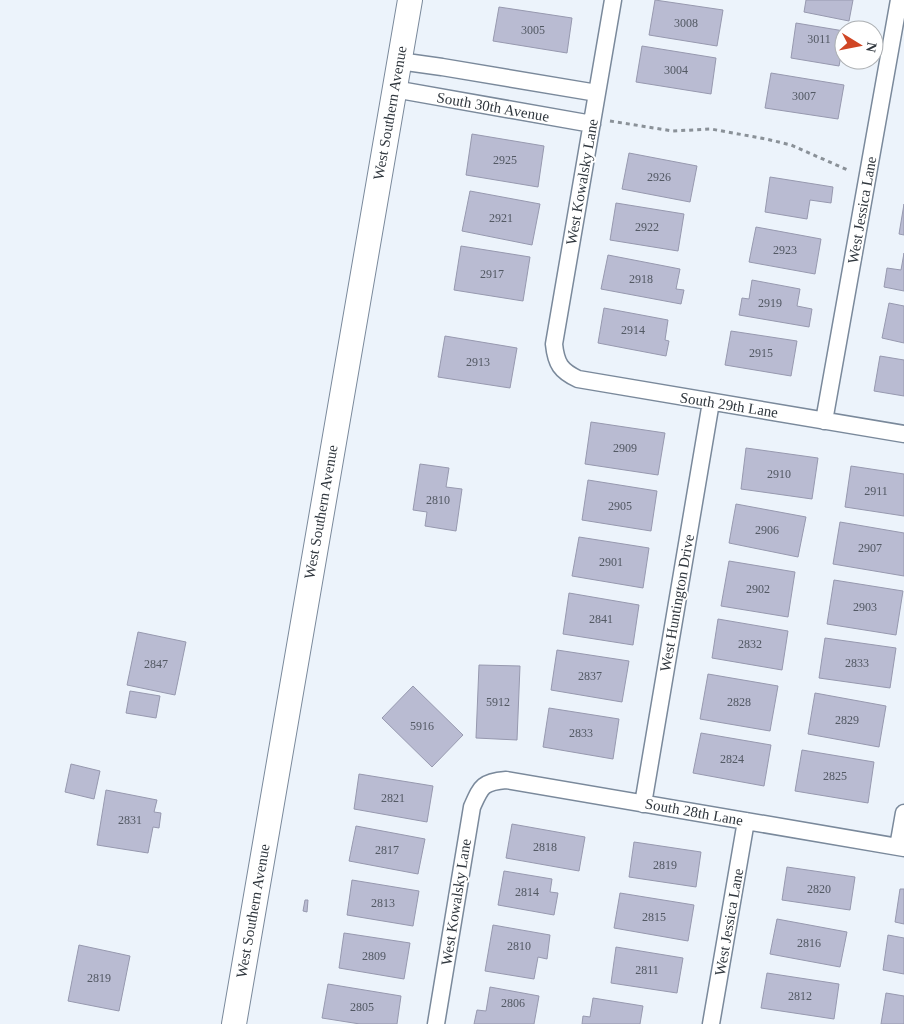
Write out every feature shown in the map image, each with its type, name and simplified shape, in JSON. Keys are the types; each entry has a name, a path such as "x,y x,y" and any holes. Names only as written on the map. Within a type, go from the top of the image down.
{"main road":[{"name":"West Southern Avenue","path":"234,1024 410,0"}],"street":[{"name":"West Kowalsky Lane","path":"558,364 554,344 613,0"},
{"path":"899,0 904,1"},
{"name":"West Jessica Lane","path":"824,421 899,0"},
{"name":"South 30th Avenue","path":"399,61 597,93"},
{"name":"South 30th Avenue","path":"394,89 593,121"},
{"name":"South 29th Lane","path":"558,364 566,373 578,379 904,434"},
{"name":"West Huntington Drive","path":"643,804 711,402"},
{"name":"South 28th Lane","path":"485,784 506,780 901,847"},
{"name":"West Kowalsky Lane","path":"436,1024 472,807 485,784"},
{"path":"901,847 904,813"},
{"name":"West Jessica Lane","path":"711,1024 746,821"}],"path":[{"path":"593,121 673,131 711,128 791,145 850,171 868,175"}],"building":[{"path":"655,0 723,10 717,46 649,35"},
{"path":"806,0 853,0 849,20 804,12"},
{"path":"499,7 572,18 567,53 493,41"},
{"path":"796,23 834,29 834,65 791,58"},
{"path":"642,46 716,58 711,94 636,82"},
{"path":"771,73 844,85 838,119 765,108"},
{"path":"472,134 544,146 538,187 466,175"},
{"path":"629,153 697,166 690,202 622,189"},
{"path":"770,177 833,187 831,203 810,200 807,219 765,212"},
{"path":"470,191 540,204 532,245 462,231"},
{"path":"616,203 684,214 678,251 610,240"},
{"path":"904,204 904,235 899,234"},
{"path":"756,227 821,239 815,274 749,262"},
{"path":"461,246 530,257 523,301 454,290"},
{"path":"904,253 904,291 884,287 887,268 901,270"},
{"path":"608,255 680,269 676,289 684,290 681,304 601,289"},
{"path":"752,280 800,289 797,306 812,309 809,327 739,315 742,298 749,299"},
{"path":"889,303 904,306 904,343 882,338"},
{"path":"604,308 668,320 665,340 669,341 666,356 598,343"},
{"path":"731,331 797,341 791,376 725,365"},
{"path":"445,336 517,348 510,388 438,377"},
{"path":"880,356 904,360 904,396 874,391"},
{"path":"591,422 665,433 658,475 585,464"},
{"path":"746,448 818,458 812,499 741,489"},
{"path":"420,464 449,468 446,487 462,489 456,531 425,526 427,512 413,510"},
{"path":"851,466 904,474 904,516 845,507"},
{"path":"588,480 657,491 651,531 582,520"},
{"path":"736,504 806,517 798,557 729,543"},
{"path":"840,522 904,533 904,576 833,564"},
{"path":"579,537 649,548 643,588 572,576"},
{"path":"729,561 795,572 788,617 721,606"},
{"path":"834,580 903,591 896,635 827,624"},
{"path":"569,593 639,605 633,645 563,634"},
{"path":"718,619 788,631 782,670 712,658"},
{"path":"138,632 186,642 175,695 127,685"},
{"path":"825,638 896,648 890,688 819,678"},
{"path":"557,650 629,661 622,702 551,690"},
{"path":"479,665 520,666 517,740 476,738"},
{"path":"708,674 778,686 770,731 700,719"},
{"path":"413,686 463,735 432,767 382,718"},
{"path":"130,691 160,696 156,718 126,713"},
{"path":"815,693 886,706 879,747 808,734"},
{"path":"549,708 619,719 613,759 543,747"},
{"path":"701,733 771,745 764,786 693,773"},
{"path":"802,750 874,762 868,803 795,791"},
{"path":"71,764 100,771 94,799 65,792"},
{"path":"359,774 433,786 427,822 354,809"},
{"path":"106,790 157,800 154,812 161,813 159,828 153,827 148,853 97,845"},
{"path":"512,824 585,837 579,871 506,858"},
{"path":"356,826 425,839 418,874 349,861"},
{"path":"634,842 701,852 696,887 629,877"},
{"path":"787,867 855,877 850,910 782,900"},
{"path":"504,871 552,879 550,892 558,893 554,915 498,905"},
{"path":"352,880 419,891 413,926 347,915"},
{"path":"900,889 904,889 904,924 895,922"},
{"path":"620,893 694,905 688,941 614,928"},
{"path":"305,900 308,900 307,912 303,911"},
{"path":"777,919 847,932 840,967 770,954"},
{"path":"493,925 550,935 547,959 538,957 534,979 485,971"},
{"path":"344,933 410,943 404,979 339,968"},
{"path":"888,935 904,938 904,974 883,970"},
{"path":"79,945 130,956 119,1011 68,1001"},
{"path":"616,947 683,958 677,993 611,983"},
{"path":"767,973 839,984 834,1019 761,1008"},
{"path":"328,984 401,996 397,1024 360,1024 322,1018"},
{"path":"490,987 539,996 534,1024 474,1024 477,1010 486,1011"},
{"path":"886,993 904,996 904,1024 881,1024"},
{"path":"593,998 643,1006 640,1024 582,1024 583,1016 590,1017"}]}
